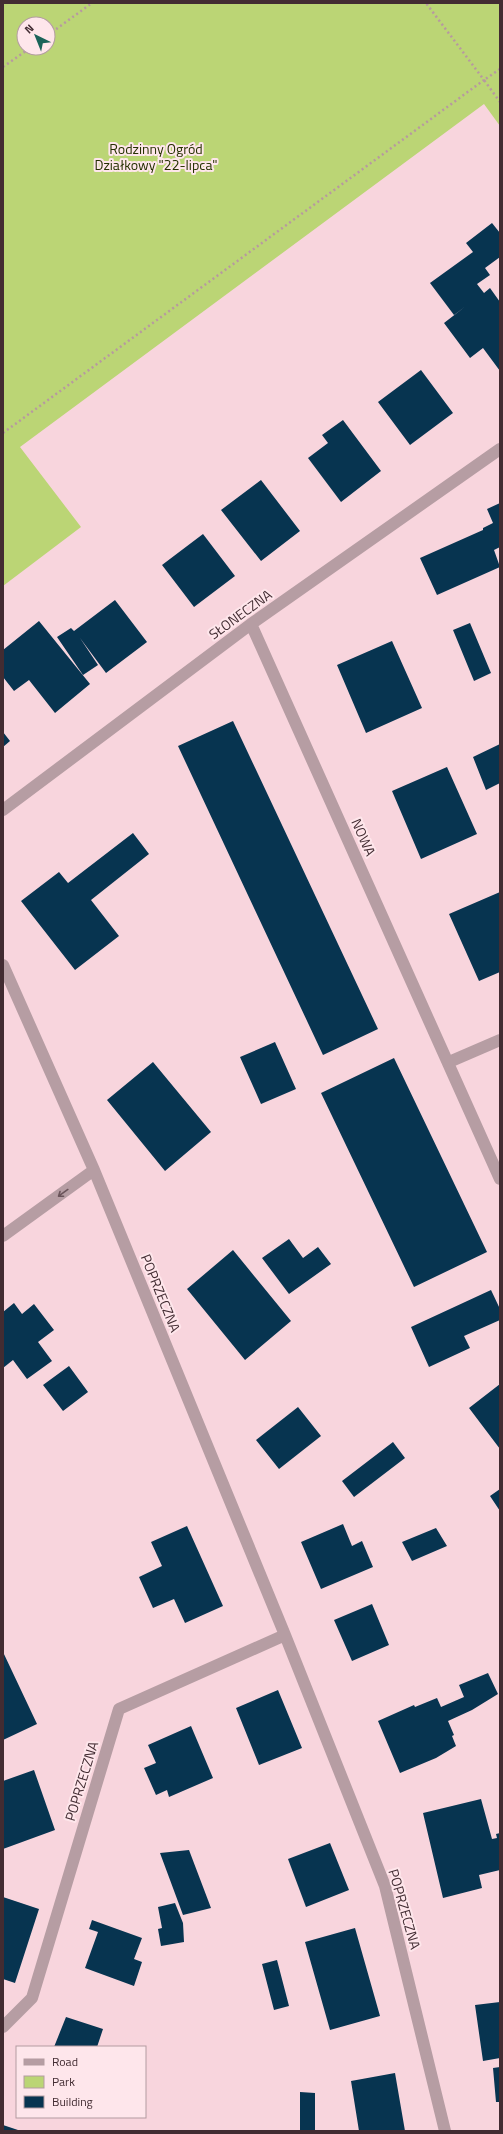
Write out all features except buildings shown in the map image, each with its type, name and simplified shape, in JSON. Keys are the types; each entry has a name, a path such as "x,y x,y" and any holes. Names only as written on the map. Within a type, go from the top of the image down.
{"street":[{"name":"SŁONECZNA","path":"3,810 251,624 500,449"},
{"name":"NOWA","path":"251,624 449,1062 500,1179"},
{"name":"POPRZECZNA","path":"3,965 94,1170 285,1635 385,1886 445,2131"},
{"path":"449,1062 500,1040"},
{"path":"3,1236 94,1170"},
{"name":"POPRZECZNA","path":"3,2027 32,1998 119,1709 285,1635"}],"path":[{"path":"56,29 92,3"},
{"path":"426,3 500,102"},
{"path":"3,67 19,56"},
{"path":"3,433 500,69"}],"green space":[{"name":"Rodzinny Ogród Działkowy \"22-lipca\"","path":"3,3 500,3 500,126 484,104 20,447 81,527 3,586"}]}
